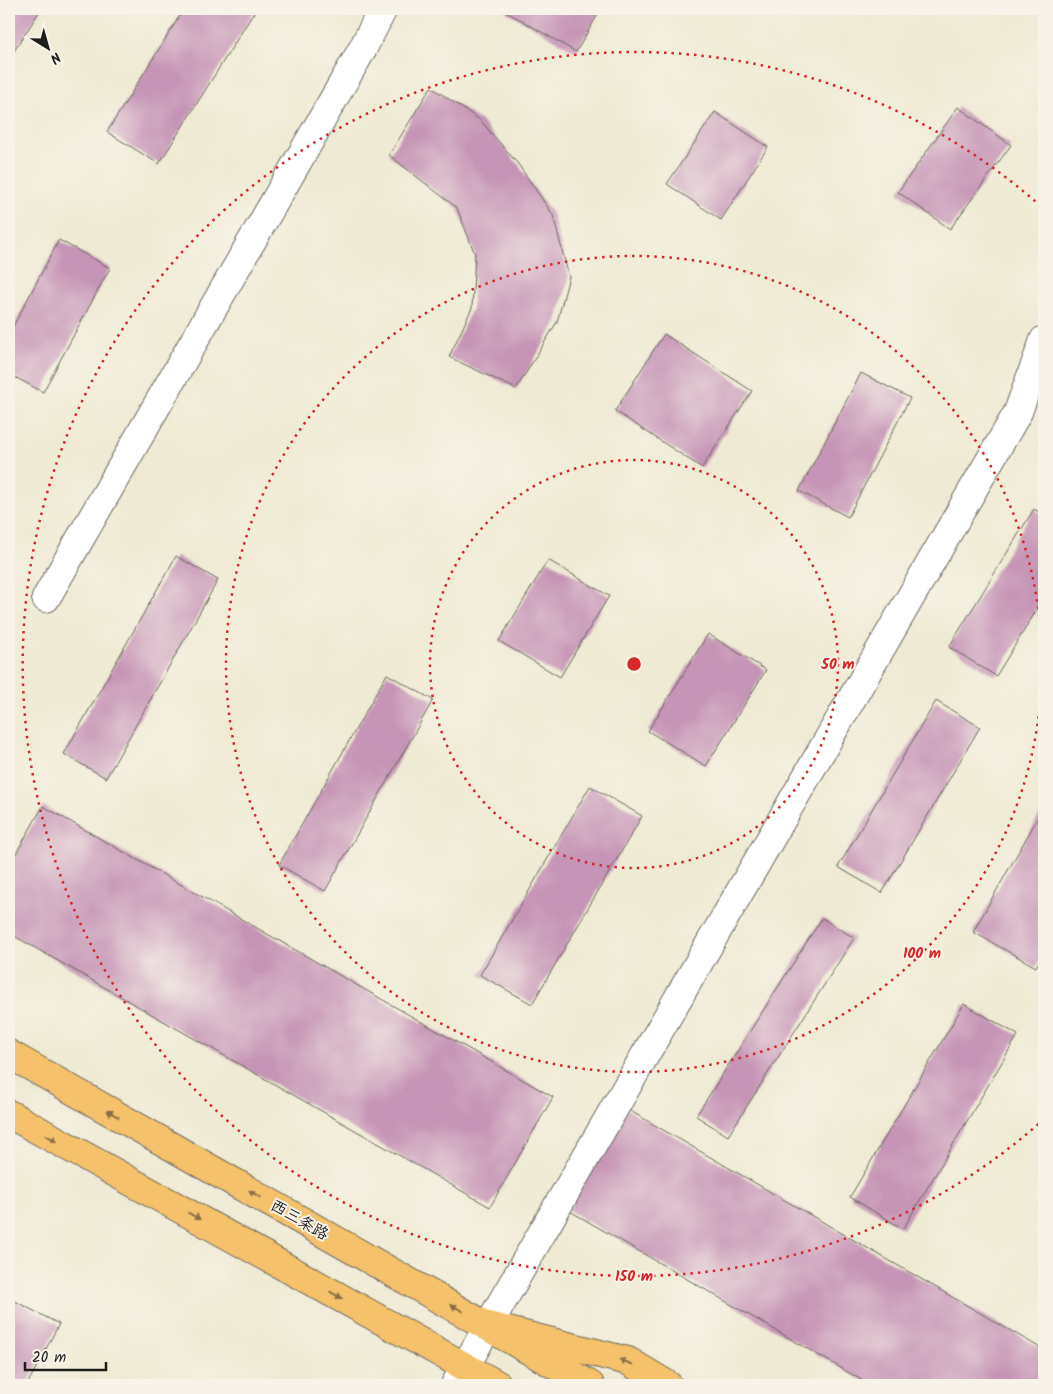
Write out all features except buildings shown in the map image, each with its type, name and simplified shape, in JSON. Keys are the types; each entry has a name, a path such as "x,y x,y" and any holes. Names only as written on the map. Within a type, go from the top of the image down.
{"main road":[{"name":"西三条路","path":"9,1054 590,1385"},
{"path":"9,1114 460,1376 485,1385"},
{"path":"488,1326 628,1361 668,1385"},
{"path":"460,1376 498,1385"}],"street":[{"path":"46,598 363,48 383,9"},
{"path":"460,1376 1018,412 1044,340"}]}
